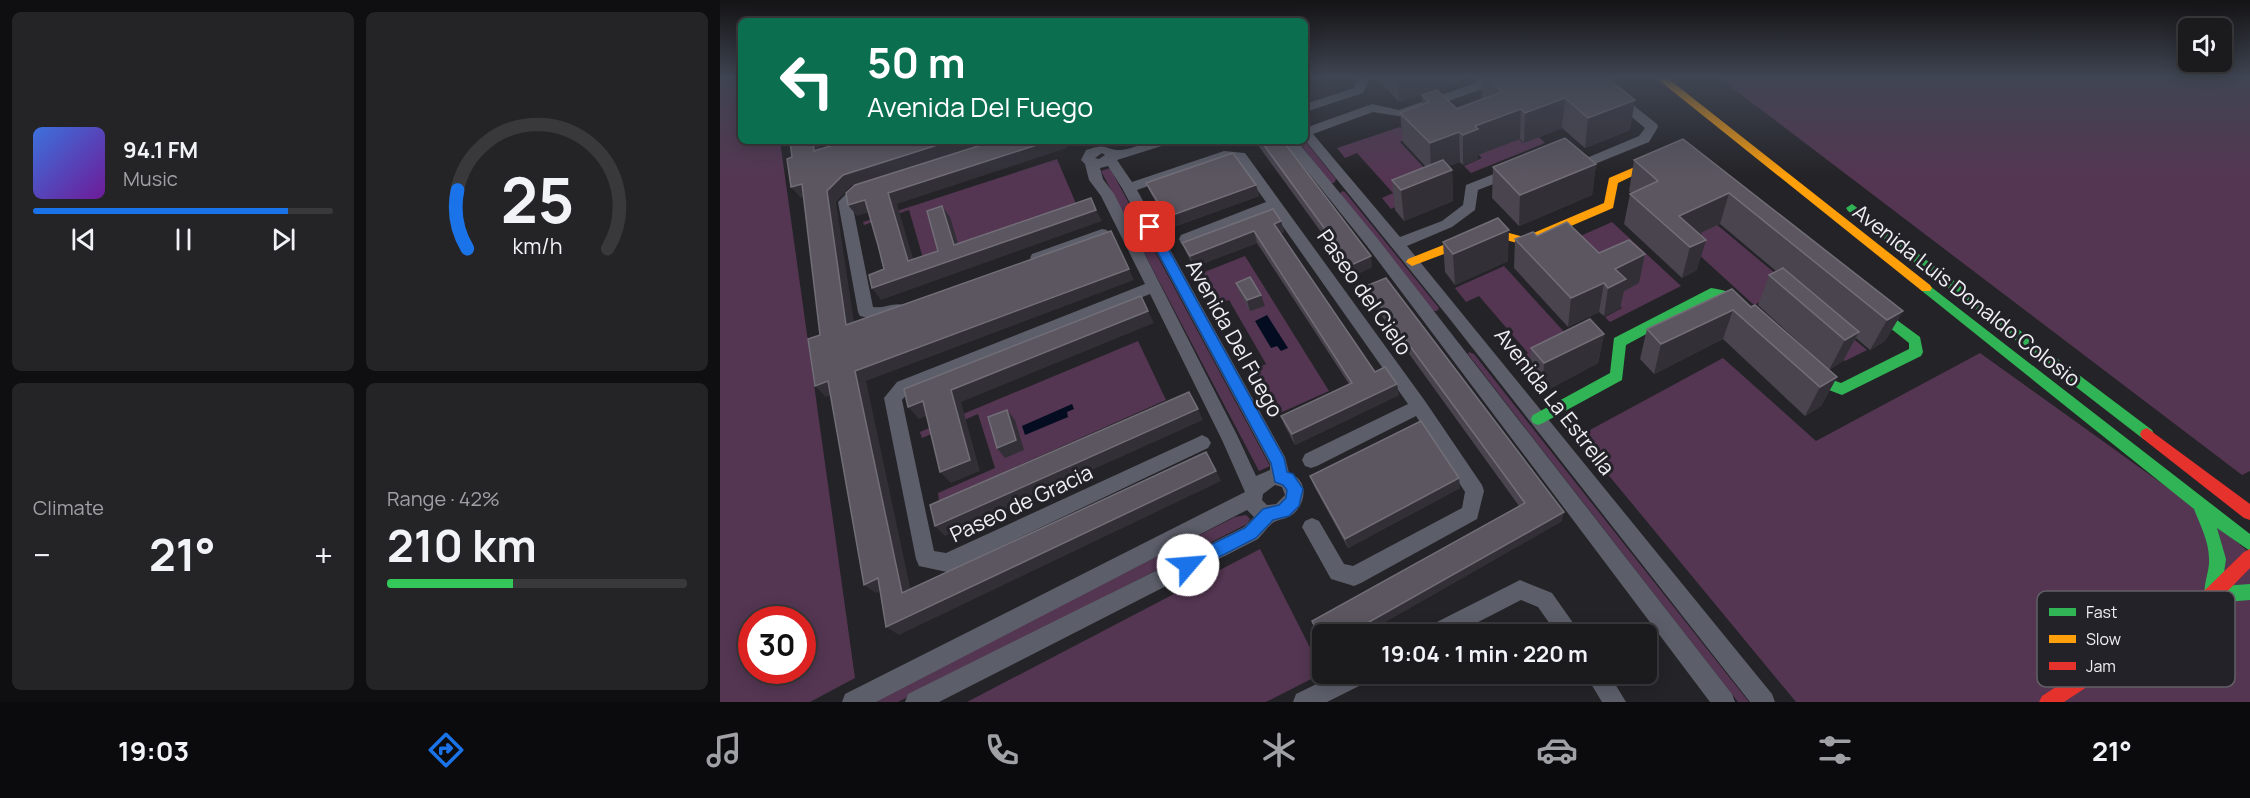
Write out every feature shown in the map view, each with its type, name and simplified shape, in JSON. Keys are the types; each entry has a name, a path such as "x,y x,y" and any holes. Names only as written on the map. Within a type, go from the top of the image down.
{"main road":[{"name":"Avenida Luis Donaldo Colosio","path":"1701,110 2250,544"},
{"path":"1412,262 1465,241 1498,234 1525,241 1609,205 1613,181 1671,156"},
{"name":"Avenida Luis Donaldo Colosio","path":"1841,200 2250,513"},
{"path":"1545,415 1617,376 1619,342 1711,292 1728,295 1754,319"},
{"path":"1798,359 1825,383 1842,389 1916,352 1915,342 1861,298"},
{"path":"2200,504 2218,549 2219,567 2213,591"},
{"path":"2216,591 2250,557"},
{"path":"2235,593 2250,592"},
{"path":"2048,702 2071,687"}],"street":[{"path":"1309,130 1367,110"},
{"path":"1380,110 1400,114 1412,110"},
{"path":"1556,153 1590,160 1644,139 1652,128 1630,110"},
{"name":"Avenida La Estrella","path":"1309,130 1348,184 1476,340 1545,415 1764,702"},
{"path":"830,147 846,144"},
{"path":"1082,144 1090,160 1096,180 1107,194 1147,290 1231,440 1257,509 1269,514"},
{"path":"1090,160 1098,150 1107,151 1146,144"},
{"path":"1292,144 1435,322 1724,702"},
{"name":"Avenida Del Fuego","path":"1107,151 1134,186 1279,463 1280,477"},
{"name":"Paseo del Cielo","path":"1134,186 1224,155 1240,156 1419,406 1475,491 1470,513 1354,576 1338,572 1312,527"},
{"path":"1397,244 1447,224 1470,207 1471,188 1524,166"},
{"path":"879,184 857,191 845,202 866,312 882,315 915,303"},
{"path":"1329,192 1348,184"},
{"path":"1186,239 1275,204"},
{"path":"1025,262 1102,234"},
{"name":"Paseo de Gracia","path":"1147,290 903,387 893,398 926,559 947,563 1202,443"},
{"path":"1435,322 1455,314"},
{"path":"1455,349 1476,340"},
{"path":"1311,460 1419,406"},
{"path":"853,702 1253,495 1268,478 1280,477 1292,483 1295,495 1293,501 1283,511 1269,514 1251,533 916,702"},
{"path":"1454,624 1520,590 1545,600 1562,624"},
{"path":"1304,702 1339,684"},
{"path":"1603,684 1616,702"}],"shaded area":[{"path":"720,110 738,110 738,144 780,144 855,678 810,702 720,702"},
{"path":"1449,110 1488,110 1523,143 1539,137 1545,143 1471,173 1464,166 1482,158 1441,118 1421,120"},
{"path":"1761,110 2250,110 2250,471 2242,475"},
{"path":"1400,127 1411,137 1400,142 1431,175 1451,181 1391,209 1382,198 1393,193 1357,153 1345,158 1337,148"},
{"path":"1300,144 1307,144 1336,179 1334,183 1330,183"},
{"path":"1057,159 1077,206 923,258 909,210 864,225 863,222"},
{"path":"1110,168 1270,466 1259,471 1101,171"},
{"path":"1661,178 1867,350 1845,361 1770,297 1754,305 1685,242 1702,234 1645,185"},
{"path":"1342,191 1439,308 1437,311 1433,311 1340,194"},
{"path":"1612,222 1681,286 1610,322 1605,317 1622,308 1565,250 1542,253"},
{"path":"1245,256 1329,391 1280,413 1255,369 1266,364 1229,300 1214,306 1197,275"},
{"path":"1504,266 1577,346 1525,372 1515,360 1528,353 1479,296 1466,302 1455,288"},
{"path":"1138,341 1166,400 939,501 938,493 995,468 978,414 922,438 920,432"},
{"path":"1469,352 1474,354 1749,702 1738,702 1468,354"},
{"path":"1980,353 2196,508 2250,553 2250,702 1796,702 1577,437 1723,358 1816,441"},
{"path":"1246,515 1250,519 1247,524 898,702 870,702 1235,517"},
{"path":"1260,549 1312,651 1312,679 1266,702 967,702"}],"water":[{"path":"1267,315 1288,348 1281,351 1277,346 1271,348 1255,321"},
{"path":"1072,404 1074,409 1067,412 1068,417 1025,435 1022,426"}],"building":[{"path":"1409,110 1519,110 1475,126 1478,129 1463,135 1459,132 1430,143 1400,113"},
{"path":"1579,110 1610,110 1588,118"},
{"path":"1565,138 1596,164 1520,195 1493,167"},
{"path":"1683,139 1903,311 1887,320 1729,193 1679,216 1706,240 1690,247 1630,194 1658,181 1634,160"},
{"path":"790,144 813,144 814,151 837,144 941,144 843,175 827,191 846,325 1111,231 1129,269 855,371 902,593 1206,452 1216,471 886,627 878,578 864,585 828,381 815,386 808,339 820,335 802,184 791,187 787,159 792,157"},
{"path":"985,144 1040,144 888,193 908,261 938,251 927,211 942,206 954,245 1091,198 1096,210 872,288 869,275 884,269 865,200 848,205 846,193 855,185"},
{"path":"1263,144 1285,144 1371,256 1351,265"},
{"path":"1233,153 1256,185 1167,217 1146,183"},
{"path":"1443,160 1452,170 1401,190 1392,180"},
{"path":"1273,209 1281,221 1274,224 1375,372 1385,367 1397,384 1292,434 1281,416 1352,383 1254,231 1190,256 1182,243"},
{"path":"1498,218 1509,230 1453,254 1443,242"},
{"path":"1567,222 1599,253 1629,240 1645,254 1615,269 1626,279 1608,288 1604,283 1571,298 1515,239 1533,232 1537,236"},
{"path":"1783,268 1859,332 1845,340 1769,275"},
{"path":"1250,277 1261,295 1247,300 1236,283"},
{"path":"1386,278 1564,512 1366,624 1314,624 1312,621 1525,503 1366,286"},
{"path":"1732,289 1751,307 1755,305 1837,377 1820,387 1733,310 1661,344 1647,329"},
{"path":"1141,296 1148,311 951,390 970,460 940,472 923,401 908,407 904,389"},
{"path":"1590,319 1604,334 1544,363 1531,348"},
{"path":"1189,392 1198,409 935,526 930,505"},
{"path":"1007,410 1016,440 997,448 988,417"},
{"path":"1421,421 1459,478 1345,539 1310,476"}],"traffic: fast":[{"path":"1852,208 2147,434"},
{"path":"1926,288 2250,544"},
{"path":"1538,419 1617,376 1619,342 1711,293 1728,295 1745,311"},
{"path":"1809,369 1825,383 1842,389 1916,352 1915,341 1871,306"},
{"path":"2201,507 2217,550 2217,569 2213,591"},
{"path":"2235,593 2250,592"}],"traffic: slow":[{"path":"1701,110 1926,288"},
{"path":"1412,262 1465,241 1498,234 1525,241 1609,205 1613,181 1658,160"}],"traffic: jam":[{"path":"2147,434 2250,513"},
{"path":"2216,591 2250,557"},
{"path":"2048,702 2071,687"}],"route":[{"path":"1150,227 1279,463 1280,477 1292,483 1295,489 1293,501 1289,507 1276,514 1269,514 1251,533 1188,565"}]}
